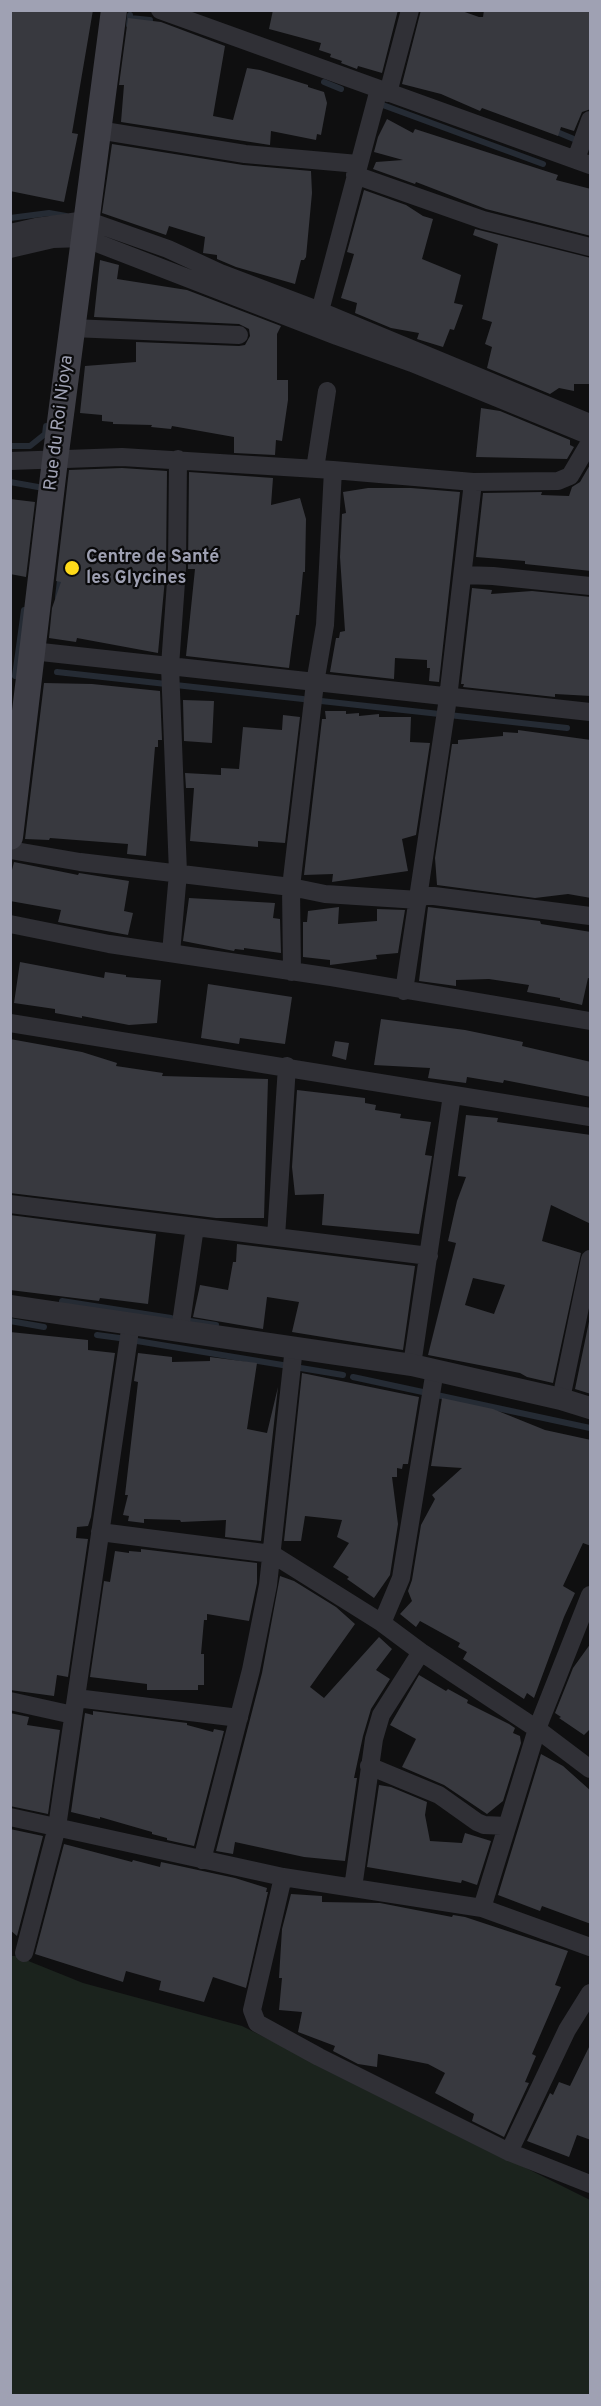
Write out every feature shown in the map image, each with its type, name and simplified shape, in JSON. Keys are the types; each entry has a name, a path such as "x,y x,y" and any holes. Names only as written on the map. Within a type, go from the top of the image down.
{"main road":[{"name":"Rue du Roi Njoya","path":"10,837 55,460 114,10"}],"street":[{"path":"160,10 583,162 591,120"},
{"path":"320,311 357,170 410,10"},
{"path":"98,130 357,170 483,220 591,247"},
{"path":"10,233 36,227 85,229 168,249 220,273 320,311 588,426"},
{"path":"10,249 85,229 329,333 588,426"},
{"path":"72,328 239,334"},
{"path":"292,972 291,887 315,682 325,625 324,470 327,391"},
{"path":"588,426 591,403"},
{"path":"10,461 97,457 178,459 473,482 558,481 570,476 591,442"},
{"path":"171,953 178,873 170,666 177,568 178,459"},
{"path":"404,991 448,698 473,482"},
{"path":"463,575 591,586"},
{"path":"32,651 591,712"},
{"path":"10,850 80,862 291,887 325,894 419,900 423,896 434,896 591,916"},
{"path":"10,924 109,944 591,1021"},
{"path":"10,1023 591,1117"},
{"path":"276,1237 287,1066"},
{"path":"412,1365 452,1095"},
{"path":"10,1204 429,1256"},
{"path":"180,1330 195,1227"},
{"path":"561,1399 591,1259"},
{"path":"10,1306 412,1365 591,1408"},
{"path":"24,1953 57,1827 131,1323"},
{"path":"202,1860 260,1629 272,1554 294,1347"},
{"path":"382,1623 401,1578 435,1370"},
{"path":"100,1532 272,1554 382,1623 421,1652 537,1729 591,1769"},
{"path":"482,1908 537,1729 591,1595"},
{"path":"353,1888 369,1766 381,1715 421,1652"},
{"path":"10,1701 239,1718"},
{"path":"369,1766 439,1795 477,1822 484,1825 507,1826"},
{"path":"10,1817 283,1877 482,1908 591,1947"},
{"path":"283,1877 252,2010 257,2023 319,2057 509,2152 591,2184"},
{"path":"509,2152 567,2030 591,1993"}],"shaded area":[{"path":"11,1956 83,1983 242,2026 590,2200 590,2395 11,2396"}],"building":[{"path":"10,10 93,10 72,133 78,134 64,202 10,191"},
{"path":"273,10 398,10 382,73 358,66 357,69 341,63 342,61 330,57 331,54 319,50 321,43 269,29"},
{"path":"421,10 459,10 483,17 484,10 591,10 591,109 582,112 574,131 561,127 558,136 482,108 480,111 441,94 402,84"},
{"path":"128,18 161,22 225,46 213,116 233,120 247,68 260,70 324,92 327,103 321,135 317,134 316,140 271,131 270,145 121,122 124,85 119,85"},
{"path":"387,119 413,133 415,129 558,175 556,180 591,189 591,236 486,209 416,182 415,184 373,169 376,162 403,160 374,152"},
{"path":"112,144 243,165 311,171 312,193 306,257 301,260 295,284 236,267 217,259 217,255 203,253 205,237 169,226 166,235 102,213"},
{"path":"364,190 406,205 423,216 433,219 422,259 461,275 454,303 463,305 454,330 450,329 443,347 417,339 419,333 391,328 355,313 357,303 341,298 354,254 347,252"},
{"path":"475,229 591,258 591,384 574,384 574,391 559,388 550,394 487,368 492,347 485,344 492,322 482,319 498,244 473,235"},
{"path":"100,260 119,265 117,279 187,290 281,326 277,334 277,380 288,380 288,400 282,441 276,440 275,455 234,453 234,437 172,426 171,429 151,427 152,425 113,424 113,422 102,421 102,415 80,413 85,366 136,362 136,342 239,346 245,345 250,336 249,329 239,324 94,317"},
{"path":"481,408 500,411 570,440 570,445 574,447 567,459 476,457"},
{"path":"591,463 591,571 525,564 525,561 476,557 483,493 542,492 541,495 569,496 572,487 580,482"},
{"path":"122,468 167,471 166,568 158,653 77,638 76,642 49,638 52,608 61,582 56,581 69,470"},
{"path":"189,472 273,478 271,505 300,498 306,519 305,572 303,572 299,615 296,615 289,668 186,656 195,569 188,569"},
{"path":"368,488 411,488 460,492 439,682 429,681 430,668 427,668 427,660 395,658 394,679 330,672 336,638 339,638 340,632 345,631 340,557 342,514 346,513 343,492"},
{"path":"10,499 35,502 26,577 10,574"},
{"path":"472,588 492,590 491,594 532,591 591,597 591,696 555,694 555,697 463,687 464,684 461,684"},
{"path":"44,683 92,684 160,691 162,740 158,740 158,747 155,747 146,856 127,854 128,844 50,838 49,840 25,839"},
{"path":"183,700 214,701 212,743 184,741"},
{"path":"325,711 346,711 346,714 359,713 359,716 379,714 379,717 411,717 410,742 430,743 416,835 402,839 408,871 332,882 333,874 304,875 322,719 326,719"},
{"path":"283,715 300,717 285,843 258,841 258,847 190,841 194,788 186,788 185,773 221,775 221,768 239,769 243,727 282,730"},
{"path":"518,730 591,740 591,898 568,894 535,898 437,885 435,858 452,744 458,744 458,740 503,736 503,732 518,733"},
{"path":"14,862 78,875 79,873 129,881 124,911 133,913 128,935 58,922 61,910 10,901 10,878"},
{"path":"189,898 275,903 273,918 280,919 281,953 244,948 244,950 235,949 234,951 183,941"},
{"path":"339,907 338,924 377,921 377,909 405,910 398,953 376,955 377,959 330,965 330,960 303,957 303,922 307,922 308,911"},
{"path":"428,907 540,921 541,924 591,932 591,979 588,978 582,1005 527,992 529,985 489,979 456,980 456,986 419,981"},
{"path":"20,962 104,978 105,972 126,975 126,977 161,980 157,1023 129,1025 55,1013 55,1009 14,1003"},
{"path":"208,984 292,997 285,1044 240,1038 239,1044 201,1038"},
{"path":"381,1019 465,1030 523,1042 522,1046 591,1062 591,1097 504,1080 503,1083 467,1077 466,1083 428,1078 430,1068 374,1065"},
{"path":"10,1039 82,1052 117,1063 116,1066 163,1073 162,1076 268,1079 264,1218 216,1218 10,1193"},
{"path":"335,1041 349,1043 346,1060 332,1056"},
{"path":"297,1090 365,1098 365,1103 376,1105 375,1110 401,1114 400,1118 431,1122 425,1155 432,1156 419,1234 322,1225 324,1194 295,1195 292,1167"},
{"path":"466,1115 498,1118 497,1122 591,1135 591,1224 551,1205 542,1241 581,1253 553,1383 520,1373 428,1355 456,1243 448,1241 457,1201 466,1177 458,1176","holes":["473,1278 505,1285 494,1314 465,1305"]},
{"path":"10,1215 156,1234 148,1304 100,1298 99,1301 10,1290"},
{"path":"237,1244 415,1266 403,1350 292,1332 299,1302 267,1297 263,1329 193,1317 200,1285 228,1290 233,1262 236,1262"},
{"path":"591,1312 591,1394 575,1389"},
{"path":"10,1332 88,1340 88,1350 115,1353 91,1517 88,1526 77,1527 76,1538 88,1539 68,1677 57,1675 54,1696 10,1690"},
{"path":"138,1353 172,1357 172,1362 210,1361 210,1357 257,1363 247,1429 267,1433 278,1387 261,1541 225,1537 226,1520 181,1522 180,1520 144,1519 144,1523 128,1521 129,1516 123,1515 128,1495 125,1495 138,1382 134,1381"},
{"path":"302,1373 419,1397 408,1464 403,1464 402,1469 397,1468 397,1477 392,1477 398,1524 390,1575 374,1598 333,1567 349,1543 337,1537 342,1520 305,1516 301,1541 284,1541"},
{"path":"442,1398 493,1409 545,1430 591,1440 591,1546 583,1543 563,1586 575,1593 534,1698 527,1693 524,1699 463,1659 467,1652 458,1647 460,1643 420,1621 416,1627 400,1614 412,1601 408,1591 421,1525 435,1499 432,1495 462,1468 431,1466"},
{"path":"141,1549 257,1563 257,1583 249,1621 207,1614 207,1620 204,1620 201,1654 204,1654 204,1685 198,1685 198,1690 147,1690 147,1684 90,1677 104,1581 110,1582 115,1551 129,1553 129,1551 141,1552"},
{"path":"280,1576 294,1581 336,1607 355,1624 310,1687 324,1698 379,1637 392,1649 376,1670 390,1679 371,1709 363,1736 354,1778 357,1778 345,1861 304,1857 235,1842 233,1854 216,1851 262,1673"},
{"path":"591,1643 591,1728 584,1735 555,1713 573,1668"},
{"path":"419,1675 509,1724 515,1728 513,1733 520,1736 521,1743 503,1801 487,1814 444,1785 402,1767 416,1739 390,1725"},
{"path":"93,1711 187,1723 187,1725 213,1732 214,1729 224,1731 194,1846 167,1840 152,1832 100,1817 100,1819 71,1812 85,1713 93,1715"},
{"path":"10,1713 29,1717 27,1725 60,1730 48,1814 10,1806"},
{"path":"541,1754 563,1766 591,1791 591,1924 542,1906 540,1911 498,1895"},
{"path":"379,1785 391,1787 427,1802 425,1815 430,1841 462,1843 465,1833 491,1841 477,1885 462,1880 461,1883 367,1867"},
{"path":"10,1829 43,1836 17,1936 10,1930"},
{"path":"64,1844 132,1862 133,1860 160,1867 161,1862 235,1878 267,1888 266,1892 268,1892 246,1988 213,1977 204,2002 159,1990 161,1981 126,1971 123,1982 35,1954"},
{"path":"291,1894 322,1896 322,1902 380,1903 452,1917 453,1915 465,1917 568,1951 555,1985 561,1987 532,2054 536,2056 525,2082 529,2083 504,2137 472,2121 474,2114 435,2093 445,2073 428,2064 378,2054 377,2067 358,2064 333,2051 335,2046 298,2032 302,2012 279,2010 282,1978 279,1978 282,1929"},
{"path":"591,2043 591,2140 577,2135 569,2157 527,2141 550,2093 553,2095 559,2082 570,2086"}],"waterway":[{"path":"129,25 130,15 130,18 150,20"},
{"path":"324,82 341,89"},
{"path":"380,104 543,164"},
{"path":"557,132 581,142"},
{"path":"10,218 49,213 66,216"},
{"path":"10,446 30,446 45,434 46,426"},
{"path":"10,482 38,487"},
{"path":"58,597 60,580"},
{"path":"15,676 24,610"},
{"path":"57,672 567,728"},
{"path":"62,1301 171,1318"},
{"path":"10,1321 44,1327"},
{"path":"190,1321 216,1325"},
{"path":"97,1335 127,1339"},
{"path":"137,1341 343,1375"},
{"path":"353,1377 590,1428"}],"place":[{"name":"Centre de Santé les Glycines","path":"72,568"}]}
